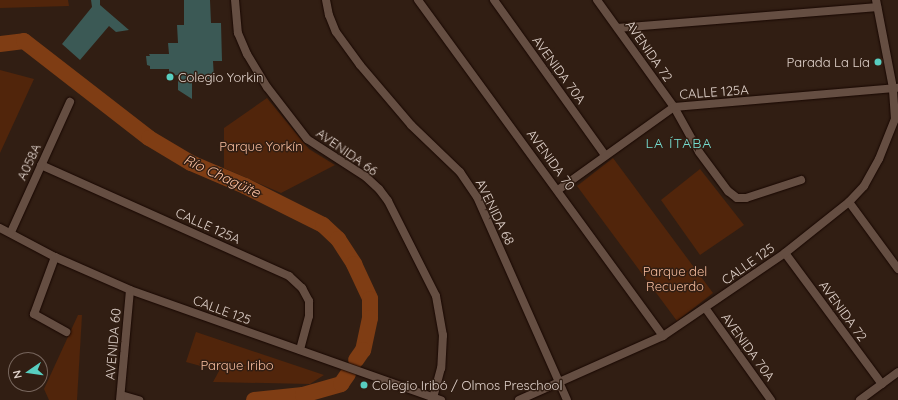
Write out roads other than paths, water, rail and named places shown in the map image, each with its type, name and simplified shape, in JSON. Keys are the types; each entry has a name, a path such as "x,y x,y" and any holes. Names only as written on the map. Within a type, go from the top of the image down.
{"street":[{"name":"AVENIDA 66","path":"235,0 238,33 247,54 267,86 307,139 366,177 379,189 388,201 436,296 443,335 437,399"},
{"name":"AVENIDA 68","path":"326,0 328,15 336,32 360,64 411,125 460,172 477,197 567,400"},
{"name":"AVENIDA 70","path":"418,0 663,336"},
{"name":"AVENIDA 70A","path":"494,0 605,155"},
{"name":"AVENIDA 72","path":"597,0 674,107 699,152 728,191 736,198 746,198 801,180"},
{"name":"CALLE 125","path":"519,400 663,336 785,253 849,202 864,186 888,143 895,119 895,88 876,4"},
{"path":"618,28 876,4"},
{"name":"CALLE 125A","path":"558,190 674,107 895,88"},
{"name":"A058A","path":"11,232 70,102"},
{"name":"CALLE 125A","path":"41,165 290,276 302,288 309,301 309,316 300,350"},
{"path":"849,202 898,269"},
{"name":"CALLE 125","path":"0,228 11,232 55,257 130,290 437,399"},
{"name":"AVENIDA 72","path":"785,253 882,384"},
{"path":"55,257 34,314 66,332"},
{"name":"AVENIDA 60","path":"121,397 130,290"},
{"name":"AVENIDA 70A","path":"706,308 771,400"},
{"path":"860,400 898,372"},
{"path":"121,397 139,400"}],"waterway":[{"name":"Río Chagüite","path":"0,44 24,41 149,138 191,163 245,186 323,225 338,239 354,264 370,299 370,318 363,350 356,360"},
{"name":"Río Chagüite","path":"254,400 303,395 341,384 348,374"}],"place":[{"name":"Parada La Lía","path":"878,62"},
{"name":"Colegio Yorkin","path":"170,77"},
{"name":"Colegio Iribó / Olmos Preschool","path":"364,385"}],"district":[{"name":"LA ÍTABA","path":"679,143"}],"park label":[{"name":"Parque Yorkín","path":"261,146"},
{"name":"Parque del Recuerdo","path":"675,280"},
{"name":"Parque Iribo","path":"237,365"}]}
